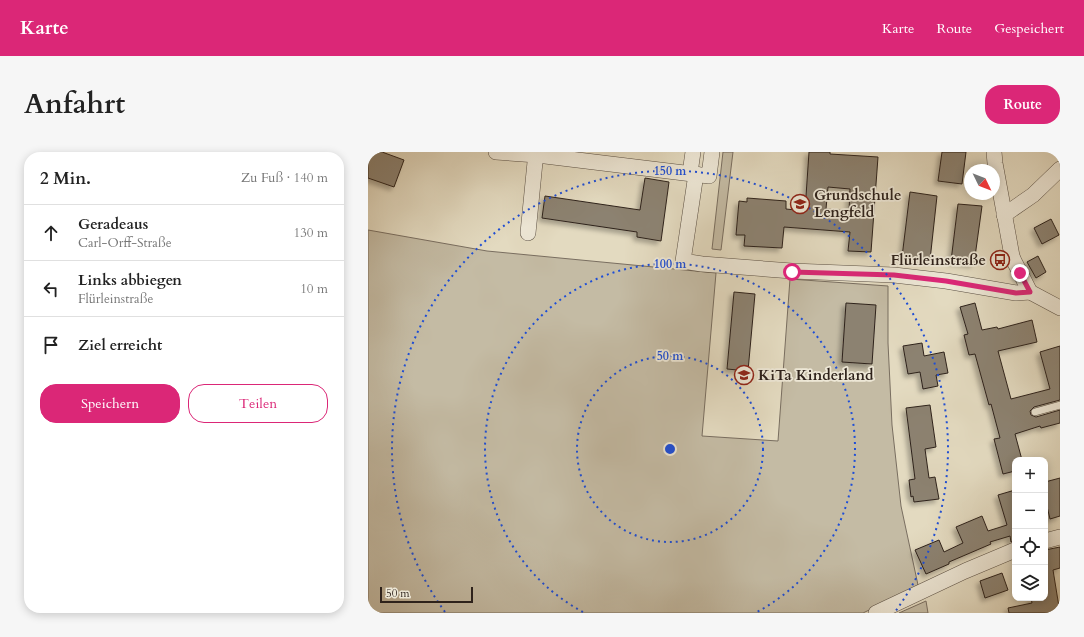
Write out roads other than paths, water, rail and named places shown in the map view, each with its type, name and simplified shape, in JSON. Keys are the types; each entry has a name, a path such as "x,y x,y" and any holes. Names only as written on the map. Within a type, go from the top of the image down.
{"street":[{"path":"496,152 618,158 659,172 709,176 712,152"},
{"path":"693,152 693,174 683,261 792,272 894,275 946,281 1016,293 1030,292 1060,308"},
{"path":"994,152 1012,256 1030,292"},
{"path":"528,233 537,153"},
{"path":"1004,215 1033,195 1060,168"},
{"path":"1048,540 1060,537"},
{"path":"876,613 958,574 1012,551"}],"lane":[{"path":"1036,412 1060,405"}],"place":[{"name":"Grundschule Lengfeld","path":"800,204"},
{"name":"Flürleinstraße","path":"1000,260"},
{"name":"KiTa Kinderland","path":"744,375"}]}
